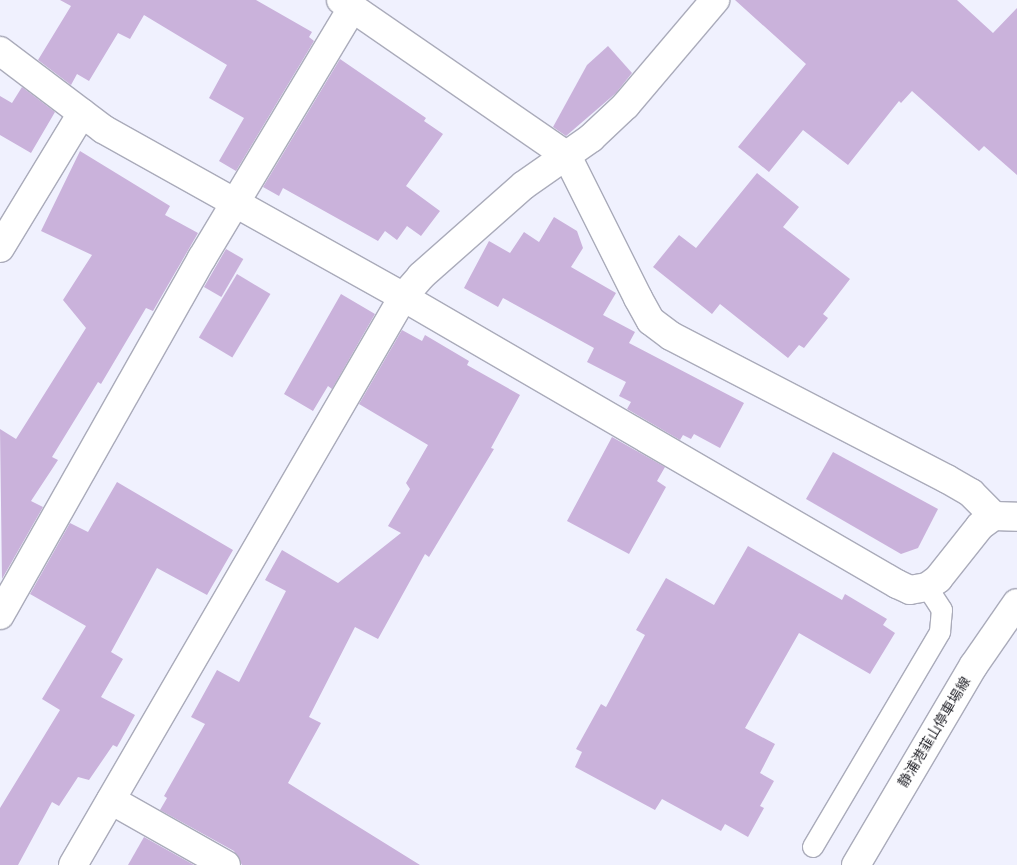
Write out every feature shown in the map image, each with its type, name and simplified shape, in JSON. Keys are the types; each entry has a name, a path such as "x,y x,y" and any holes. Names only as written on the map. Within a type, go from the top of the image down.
{"street":[{"path":"73,865 403,297 420,276 524,185 567,156 626,105 715,0"},
{"path":"0,615 202,258 236,205 346,4 567,156 652,321 690,348 781,390 947,479 1005,517"},
{"path":"0,51 82,113 236,205 403,297 897,584 910,590 927,587 938,579 980,526 1005,517"},
{"path":"0,248 82,113"},
{"name":"静浦港韮山停車場線","path":"856,865 974,665 1017,603"},
{"path":"111,800 226,865"}],"lane":[{"path":"813,847 940,632 942,610 927,587"}],"building":[{"path":"60,0 256,0 312,32 309,37 314,41 236,171 219,161 244,118 209,98 227,65 144,15 130,39 118,33 89,81 77,74 71,85 38,60 71,6"},
{"path":"735,0 957,0 993,33 1017,8 1017,175 984,146 979,151 912,91 901,103 899,101 848,165 803,130 769,172 738,147 806,64"},
{"path":"608,46 632,73 616,93 566,136 553,127 587,65"},
{"path":"340,59 426,118 424,121 443,134 406,186 440,211 421,236 407,226 397,240 385,231 378,241 283,188 279,196 263,187"},
{"path":"22,87 55,112 31,153 0,135 0,96 12,103"},
{"path":"80,151 170,206 165,215 198,233 153,311 146,308 101,384 98,382 52,457 58,460 31,501 43,507 2,579 0,429 16,439 86,328 63,300 92,255 41,231"},
{"path":"757,173 799,207 783,227 850,279 823,314 828,318 804,348 799,345 788,358 720,304 712,314 653,267 679,235 696,248"},
{"path":"554,217 577,231 583,248 571,267 616,293 603,315 635,332 629,343 744,403 720,448 694,434 691,439 683,435 680,440 627,409 631,402 619,396 626,382 587,362 594,348 503,298 498,307 464,288 489,241 510,253 524,232 539,242"},
{"path":"226,249 243,259 221,297 204,287"},
{"path":"237,274 270,294 232,358 199,337"},
{"path":"341,294 375,314 332,389 328,386 313,411 284,394"},
{"path":"402,330 422,341 425,335 469,361 467,365 520,395 491,448 494,449 429,557 425,554 378,639 355,627 309,717 321,723 288,783 420,865 242,865 234,851 160,810 167,798 164,796 205,724 191,717 217,670 239,682 286,591 265,580 282,550 338,583 401,533 388,526 410,489 406,483 428,445 359,404"},
{"path":"612,437 665,467 657,481 666,487 629,554 567,521"},
{"path":"833,452 938,509 918,548 901,554 806,499"},
{"path":"117,482 233,550 207,595 157,568 111,652 123,659 101,697 135,715 117,747 113,745 89,780 78,777 59,806 52,802 18,865 0,865 0,808 60,710 42,699 86,626 30,594 70,523 88,532"},
{"path":"748,546 842,600 845,594 887,619 883,625 895,633 870,674 799,633 745,728 775,744 760,773 774,781 760,806 764,808 748,837 725,824 721,831 662,799 655,810 575,767 582,752 576,749 601,704 606,707 645,635 636,630 666,578 714,605"},
{"path":"144,837 194,865 128,865"}]}
